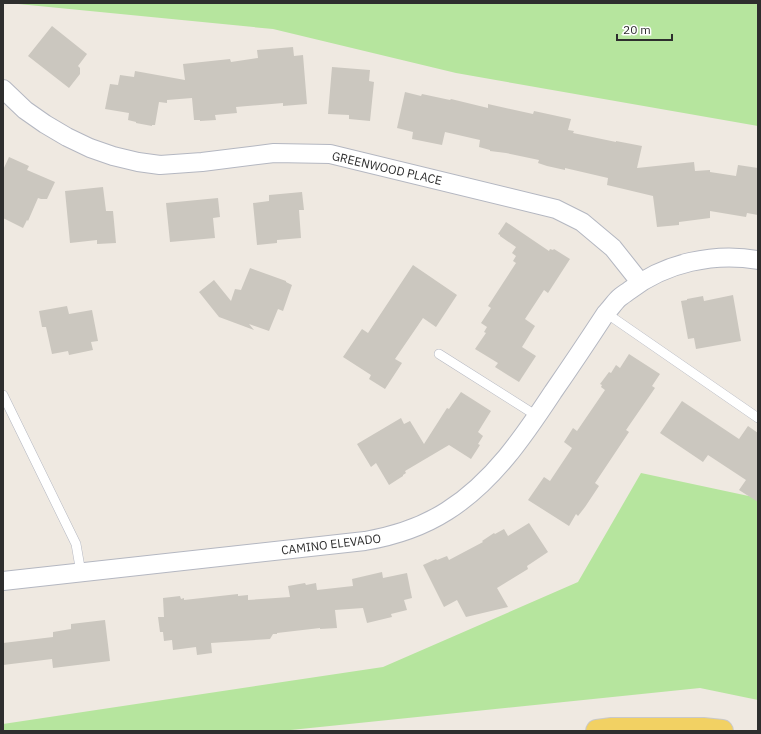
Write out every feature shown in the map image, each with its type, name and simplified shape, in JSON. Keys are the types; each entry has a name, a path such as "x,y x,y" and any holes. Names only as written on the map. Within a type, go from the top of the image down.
{"main road":[{"path":"597,731 612,729 704,728 722,731"}],"street":[{"name":"GREENWOOD PLACE","path":"3,89 25,110 67,137 90,148 113,156 138,162 160,165 202,162 274,153 330,154 556,208 582,222 614,248 640,282"},
{"name":"CAMINO ELEVADO","path":"3,581 364,542 407,531 446,512 481,485 503,461 537,416 606,313 618,299 640,282 676,266 696,261 716,258 758,260"}],"lane":[{"path":"606,313 758,418"},
{"path":"439,354 537,416"},
{"path":"3,395 76,544 81,573"}],"green space":[{"path":"8,3 758,3 758,126 456,73 273,29"},
{"path":"641,473 758,498 758,700 700,688 281,731 3,731 3,724 383,667 578,582"}],"building":[{"path":"52,26 87,54 78,66 80,68 80,74 69,88 28,56"},
{"path":"293,47 294,56 303,55 307,104 283,106 283,103 236,107 237,113 215,115 216,120 200,121 194,120 192,98 167,100 167,103 159,102 155,125 152,126 128,120 129,113 105,109 110,84 118,85 120,75 134,77 135,71 185,80 183,64 230,59 231,62 258,58 257,50"},
{"path":"332,67 370,70 369,81 374,82 370,121 349,119 349,115 328,114"},
{"path":"405,92 421,96 422,94 451,99 488,108 488,104 533,114 534,111 571,119 568,130 574,131 573,133 642,146 637,168 694,162 695,171 710,170 710,172 736,176 738,165 758,168 758,215 747,213 746,217 710,211 710,218 679,222 679,225 657,227 653,196 607,185 608,178 565,168 565,170 547,166 538,163 539,160 490,151 479,147 480,140 445,132 442,145 412,139 413,132 397,128"},
{"path":"9,157 29,166 27,170 55,182 47,199 38,198 28,221 27,220 23,228 3,218 3,170"},
{"path":"103,187 106,211 113,211 116,243 97,244 97,240 70,243 65,191"},
{"path":"302,192 304,210 299,210 301,238 277,240 277,243 257,245 253,203 269,201 269,195"},
{"path":"218,198 220,217 213,218 215,238 170,242 166,203"},
{"path":"506,222 549,251 550,249 554,249 570,259 548,293 544,290 525,319 535,326 522,347 536,356 519,382 495,367 498,363 475,349 486,333 484,332 487,327 481,323 491,308 488,306 516,263 513,261 516,256 512,253 516,247 498,234"},
{"path":"413,265 457,295 436,327 423,318 395,359 402,363 385,389 369,379 371,375 343,357 362,329 368,333"},
{"path":"250,268 286,281 292,285 283,311 278,309 269,331 249,324 254,330 219,317 199,292 214,280 231,301 235,289 241,290"},
{"path":"733,295 741,341 696,349 694,338 688,339 681,301 703,296 704,301"},
{"path":"67,306 69,314 92,310 98,341 91,342 93,350 69,355 68,351 52,354 46,327 42,327 39,311"},
{"path":"629,354 660,374 652,386 655,388 626,430 629,432 595,483 599,486 578,516 576,514 569,526 528,500 544,477 550,481 572,448 564,442 573,428 577,431 605,390 600,384 609,372 611,373 616,365 620,368"},
{"path":"461,392 491,411 478,432 483,436 478,444 480,445 471,459 449,445 405,471 406,473 403,476 389,485 376,463 371,467 357,444 401,418 404,424 410,421 424,444 447,408 449,409"},
{"path":"682,401 739,439 748,426 758,433 758,502 739,490 746,480 708,455 703,462 660,433"},
{"path":"529,523 548,552 527,566 528,569 497,588 508,607 466,617 457,600 444,607 423,565 447,556 449,560 483,542 482,541 494,533 495,534 504,529 508,536"},
{"path":"382,572 383,578 407,573 412,598 404,600 407,610 391,614 392,617 367,623 363,608 335,610 337,628 320,628 277,633 273,634 270,639 211,643 212,653 197,655 196,647 173,650 172,640 164,641 163,632 160,632 158,617 164,617 163,598 180,596 181,599 184,598 184,600 238,594 238,596 248,595 248,600 290,597 288,586 316,583 317,590 353,586 352,579"},
{"path":"105,620 110,661 53,668 52,659 3,665 3,643 53,637 53,632 71,629 71,624"}]}
